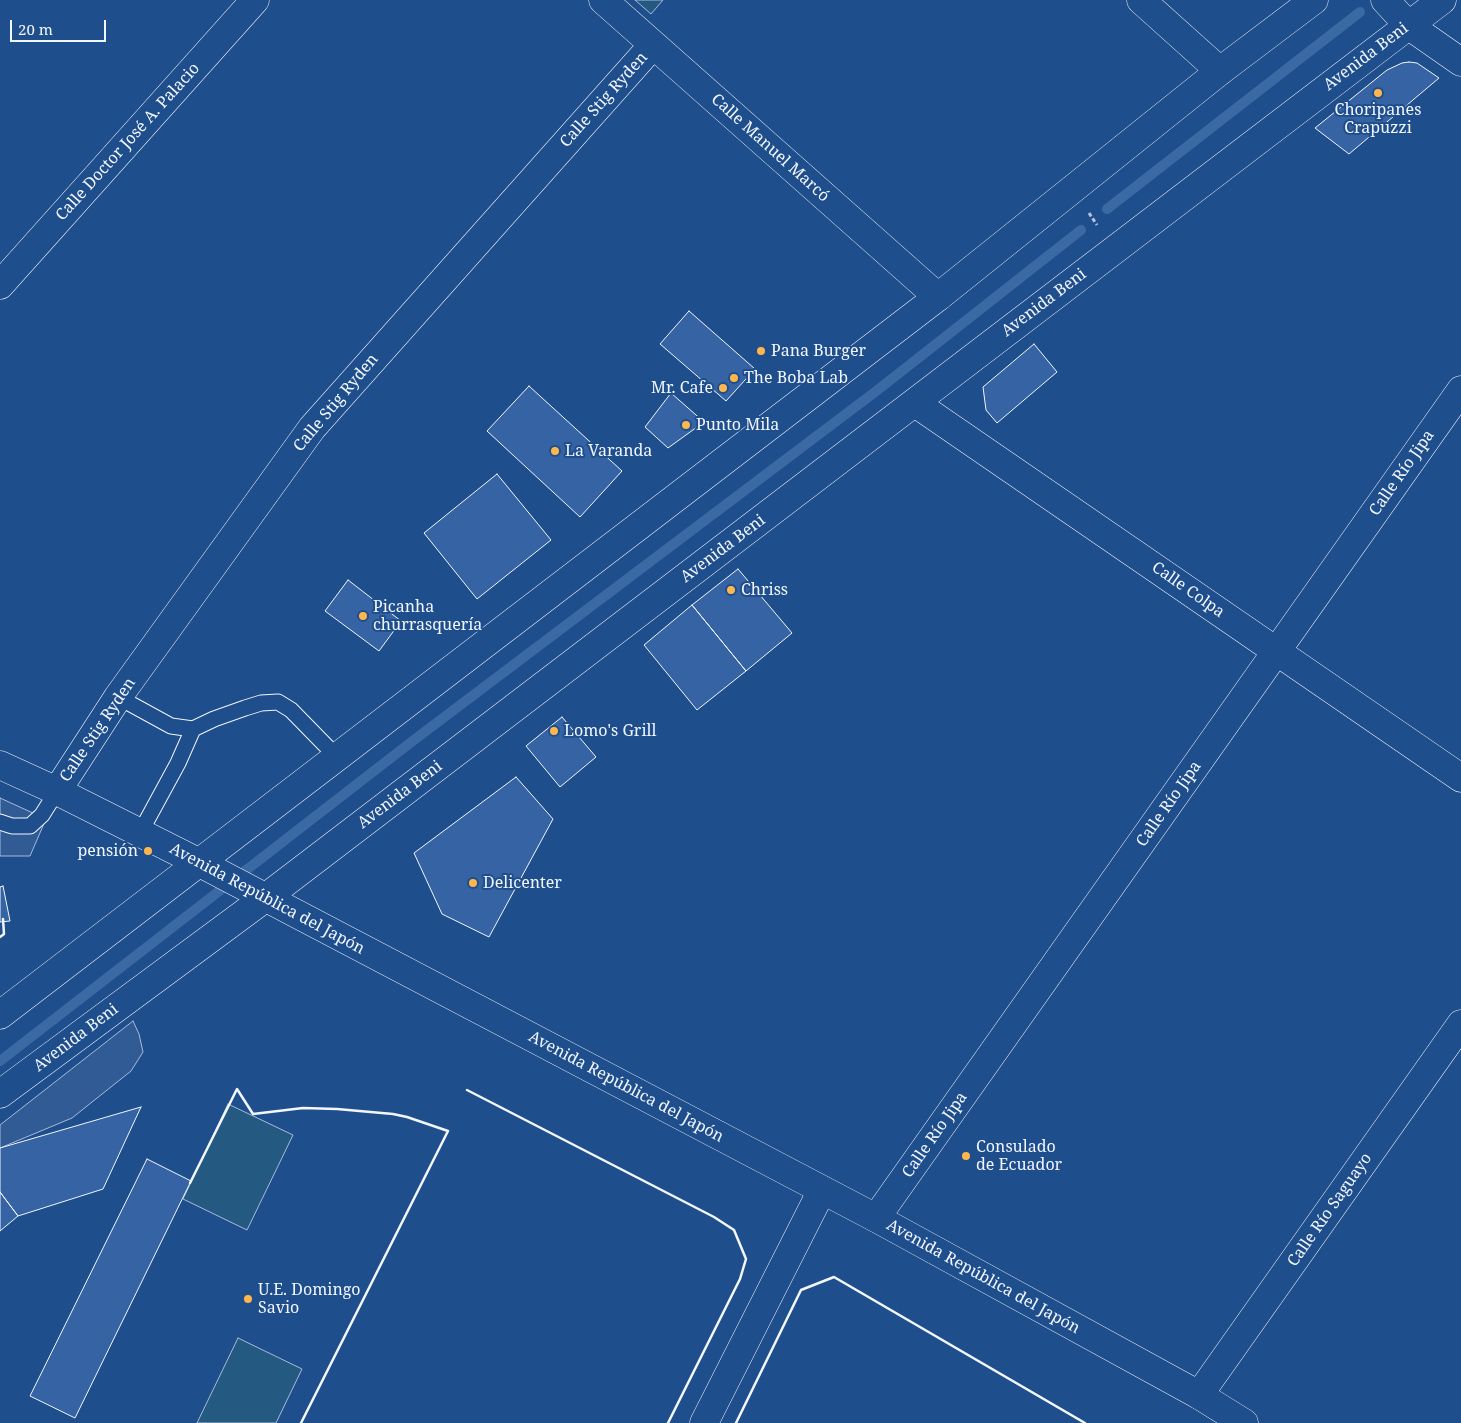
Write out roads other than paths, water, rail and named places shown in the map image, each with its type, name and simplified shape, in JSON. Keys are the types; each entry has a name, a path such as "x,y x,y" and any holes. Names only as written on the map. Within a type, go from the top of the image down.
{"street":[{"name":"Calle Doctor José A. Palacio","path":"0,285 255,0"},
{"name":"Calle Manuel Marcó","path":"603,0 938,297"},
{"path":"1141,0 1220,71"},
{"path":"0,1015 202,864 337,757 938,297 1220,71 1314,0"},
{"path":"1385,0 1408,25 1461,62"},
{"name":"Avenida Beni","path":"0,1094 259,895 915,403 1442,0"},
{"name":"Calle Stig Ryden","path":"57,791 118,697 312,428 653,45"},
{"name":"Calle Río Jipa","path":"876,1218 1461,390"},
{"name":"Calle Colpa","path":"915,403 1461,778"},
{"name":"Avenida República del Japón","path":"0,765 57,791 202,864 876,1218 1199,1395 1244,1423"},
{"name":"Calle Río Saguayo","path":"1199,1395 1461,1024"},
{"path":"704,1423 822,1190"}],"lane":[{"path":"118,697 171,726 193,730"},
{"path":"140,833 178,763 193,730 214,719 261,703 278,702 291,710 337,757"},
{"path":"0,822 12,826 30,826 42,815 57,791"}],"waterway":[{"path":"1107,209 1360,12"},
{"path":"0,1061 410,743 879,389 1081,230"}],"place":[{"name":"Choripanes Crapuzzi","path":"1378,93"},
{"name":"Pana Burger","path":"761,351"},
{"name":"The Boba Lab","path":"734,378"},
{"name":"Mr. Cafe","path":"723,388"},
{"name":"Punto Mila","path":"686,425"},
{"name":"La Varanda","path":"555,451"},
{"name":"Chriss","path":"731,590"},
{"name":"Picanha churrasquería","path":"363,616"},
{"name":"Lomo's Grill","path":"554,731"},
{"name":"pensión","path":"148,851"},
{"name":"Delicenter","path":"473,883"},
{"name":"Consulado de Ecuador","path":"966,1156"},
{"name":"U.E. Domingo Savio","path":"248,1299"}]}
